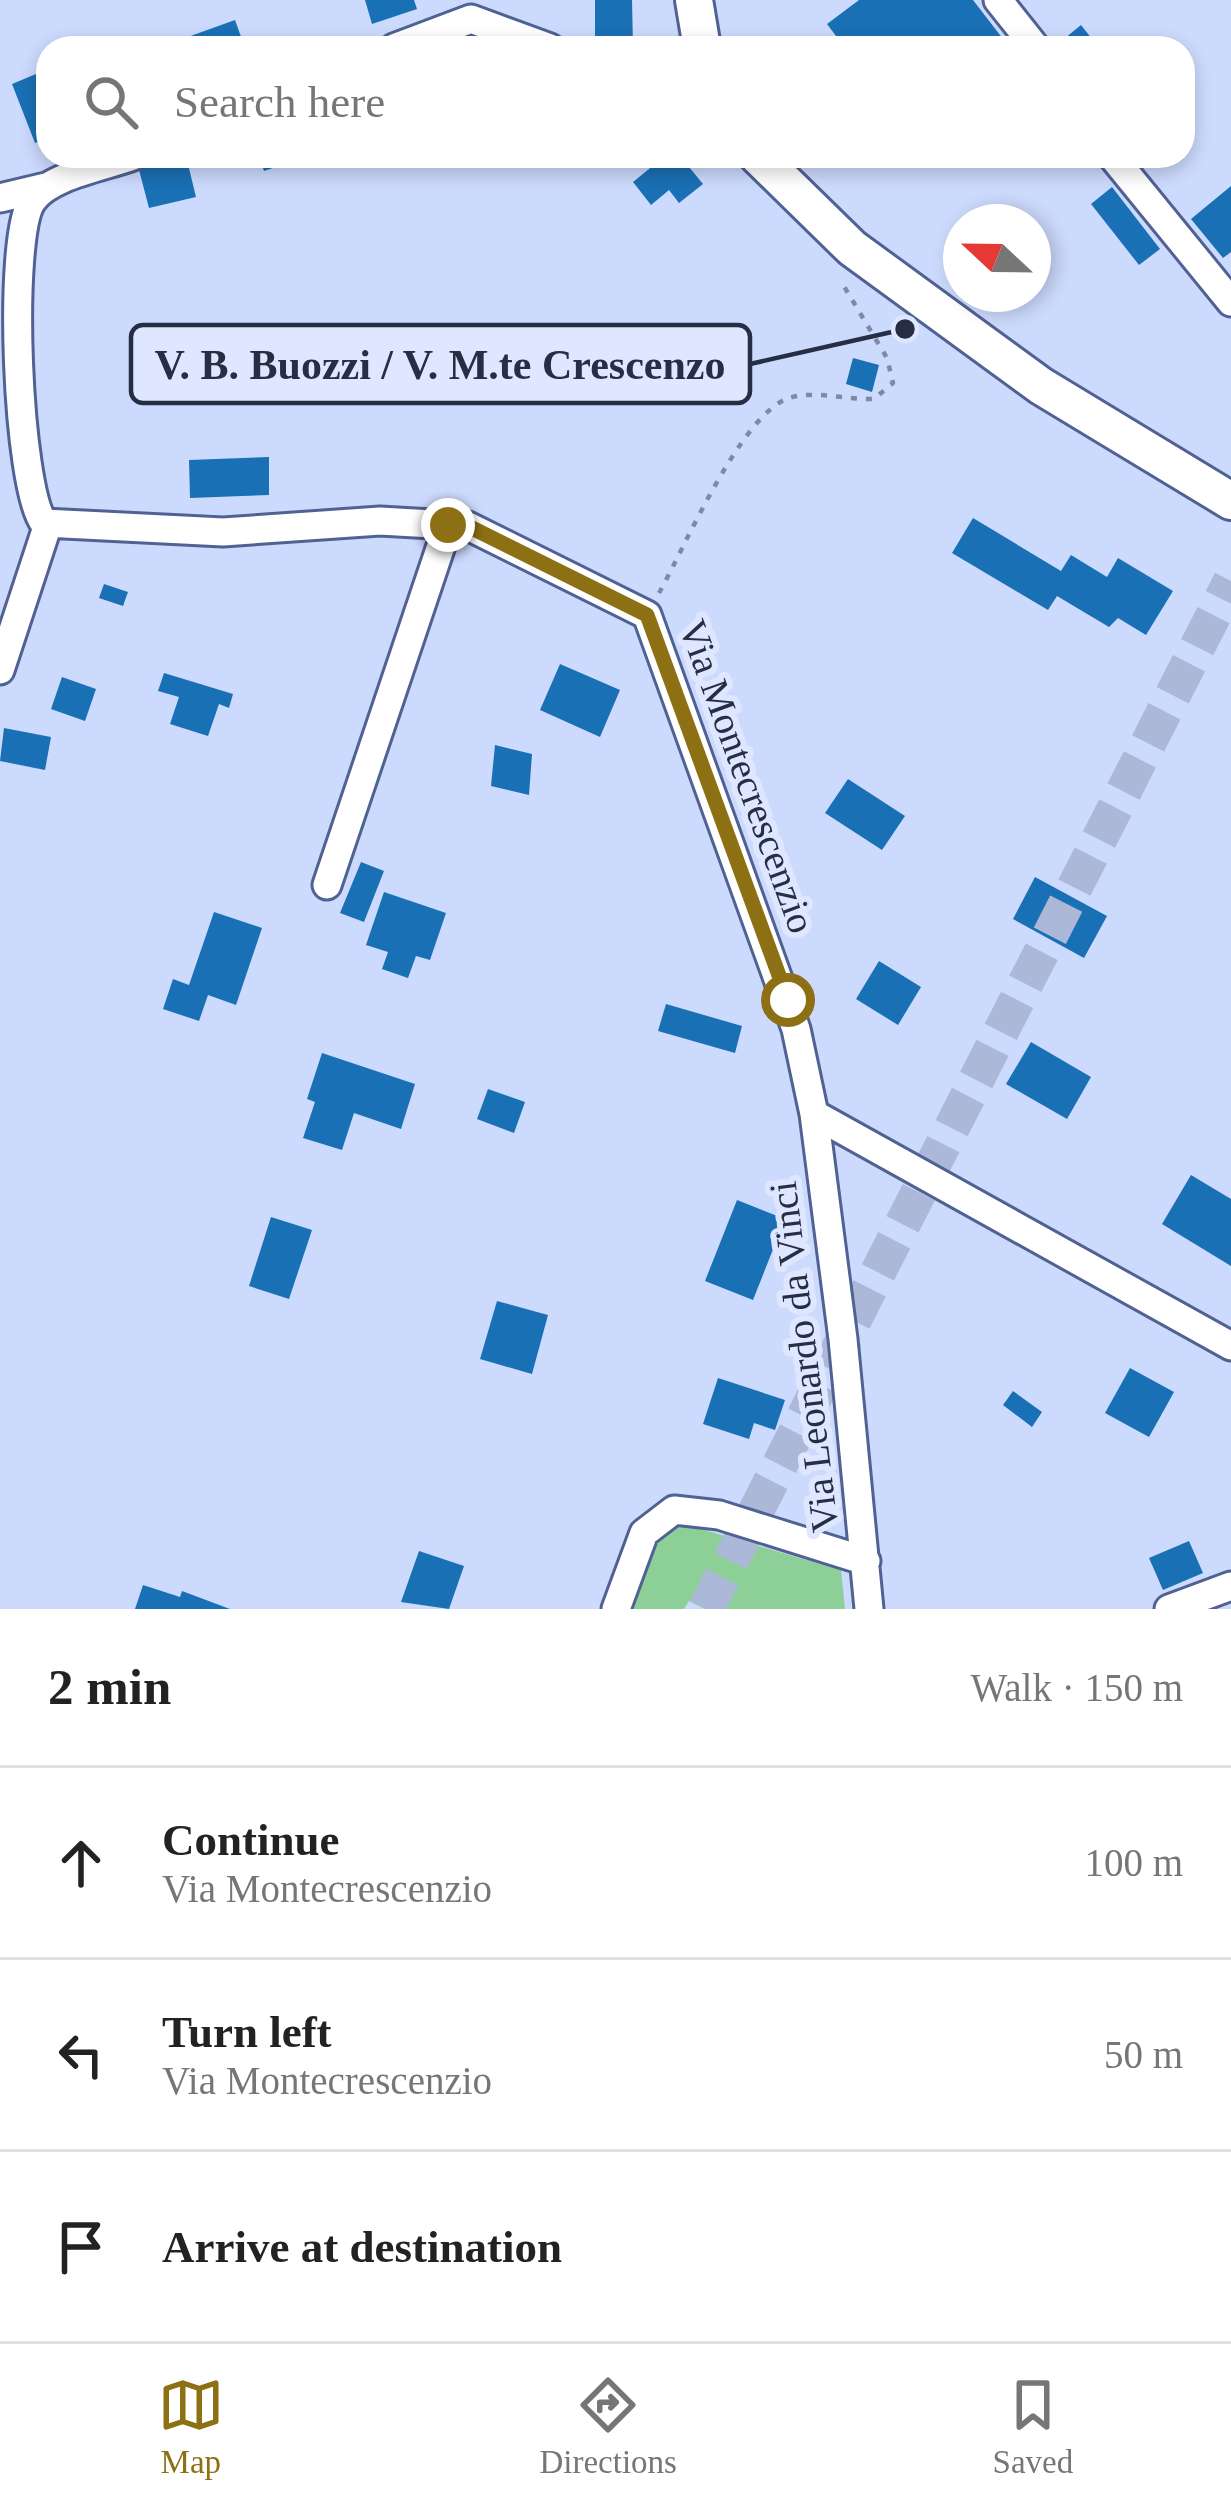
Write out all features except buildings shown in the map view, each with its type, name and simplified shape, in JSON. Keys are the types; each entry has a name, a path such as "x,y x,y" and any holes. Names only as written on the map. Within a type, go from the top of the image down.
{"main road":[{"path":"694,0 701,36"},
{"path":"770,168 852,248 1041,386 1231,501"}],"street":[{"path":"998,0 1026,36"},
{"path":"417,36 468,10 524,36"},
{"path":"0,197 100,168"},
{"path":"1122,168 1231,302"},
{"path":"0,670 48,524 37,513 13,441 21,232 34,198 56,184"},
{"name":"Via Montecrescenzio","path":"48,524 223,532 380,521 468,526 647,615 781,978 814,1114"},
{"path":"327,885 448,525"},
{"path":"814,1114 1231,1346"},
{"name":"Via Leonardo da Vinci","path":"616,1609 644,1533 674,1510 719,1515 866,1561 814,1114"},
{"path":"866,1561 869,1609"},
{"path":"1169,1609 1231,1586"}],"path":[{"path":"647,615 763,416 786,399 804,395 874,399 893,383 887,358 831,265"}],"green space":[{"path":"677,1522 841,1570 845,1609 705,1609 689,1601 684,1609 627,1609 649,1545"}],"tunnel":[{"path":"706,1609 1231,581"}],"place":[{"name":"V. B. Buozzi / V. M.te Crescenzo","path":"905,329"}],"route":[{"path":"448,525 468,526 647,615 788,1000"}]}
